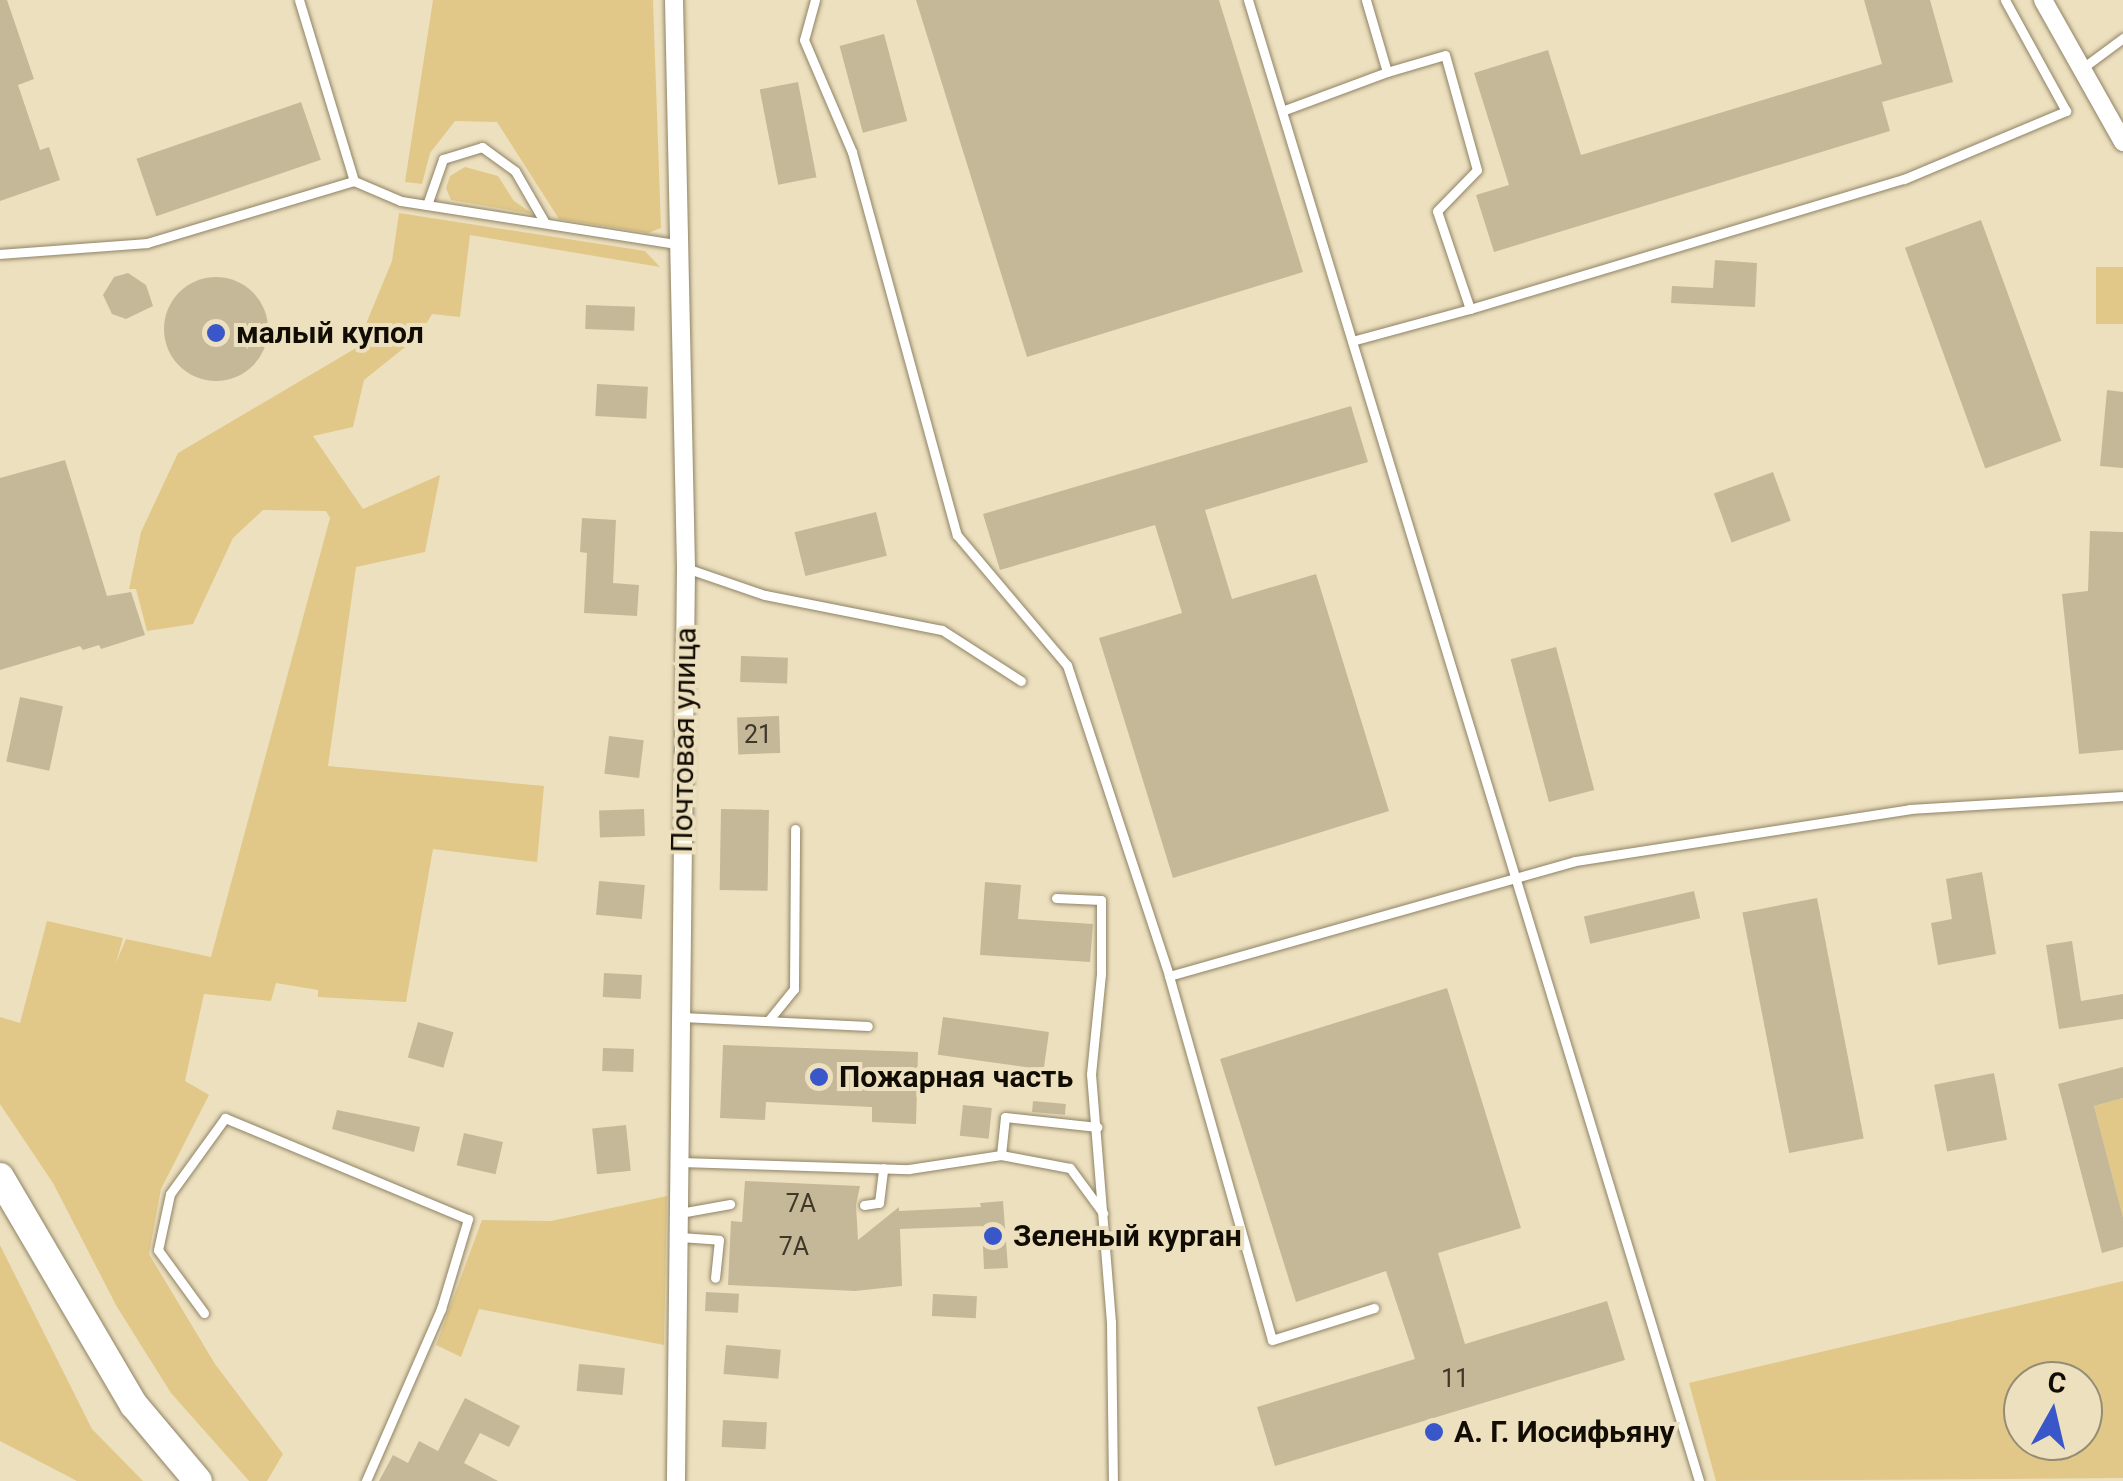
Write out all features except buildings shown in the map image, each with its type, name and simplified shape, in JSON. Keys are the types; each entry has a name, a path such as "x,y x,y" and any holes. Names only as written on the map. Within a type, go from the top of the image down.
{"main road":[{"path":"0,1177 134,1405 198,1481"}],"street":[{"name":"Почтовая улица","path":"674,0 686,568 676,1481"},
{"path":"2043,0 2123,142"}],"lane":[{"path":"298,0 354,181"},
{"path":"815,0 804,40 852,152 957,535 1067,664 1169,976 1272,1340 1374,1308"},
{"path":"1248,0 1698,1481"},
{"path":"1366,0 1387,72"},
{"path":"1352,341 1904,178 2066,111 2006,0"},
{"path":"2084,67 2123,38"},
{"path":"1282,111 1445,55 1477,170 1438,211 1470,309"},
{"path":"427,205 443,158 482,147 514,171 545,223"},
{"path":"0,254 147,243 354,181 402,201 677,244"},
{"path":"686,568 765,595 942,630 1022,681"},
{"path":"1169,976 1576,861 1910,809 2123,796"},
{"path":"768,1021 794,989 794,829"},
{"path":"1056,898 1101,900 1101,974 1091,1074 1104,1215 1113,1481"},
{"path":"682,1018 868,1026"},
{"path":"1001,1155 1005,1116 1097,1127"},
{"path":"204,1313 158,1250 170,1194 225,1118 468,1220 441,1309 366,1481"},
{"path":"681,1162 883,1168 1001,1155 1070,1168 1104,1215"},
{"path":"864,1205 878,1203 883,1168"},
{"path":"680,1213 730,1204"},
{"path":"680,1237 719,1240 715,1278"}],"shaded area":[{"path":"433,0 653,0 661,228 648,233 559,219 497,122 455,121 430,153 422,184 405,182"},
{"path":"465,167 498,176 514,201 533,214 451,200 446,188 450,176"},
{"path":"399,213 645,251 660,267 470,235 460,317 432,314 419,336 364,380 353,427 313,436 363,509 440,475 425,552 356,567 328,766 544,786 537,862 433,849 406,1002 318,997 318,990 276,983 271,1001 204,994 185,1081 209,1095 161,1189 149,1254 215,1364 283,1454 267,1481 249,1481 171,1393 117,1307 53,1183 0,1104 0,1017 20,1023 47,921 123,938 116,963 126,939 211,957 330,518 326,511 263,510 233,538 193,624 147,631 136,589 129,589 141,532 178,453 356,348 392,261"},
{"path":"2096,267 2123,267 2123,324 2096,324"},
{"path":"2123,1098 2123,1217 2094,1106"},
{"path":"667,1196 664,1345 479,1309 461,1357 436,1345 482,1220 551,1221"},
{"path":"0,1245 92,1429 143,1481 77,1481 0,1441"},
{"path":"2123,1281 2123,1478 1716,1481 1689,1383"}],"place":[{"name":"малый купол","path":"216,333"},
{"name":"Пожарная часть","path":"819,1077"},
{"name":"Зеленый курган","path":"993,1236"},
{"name":"А. Г. Иосифьяну","path":"1434,1432"}]}
